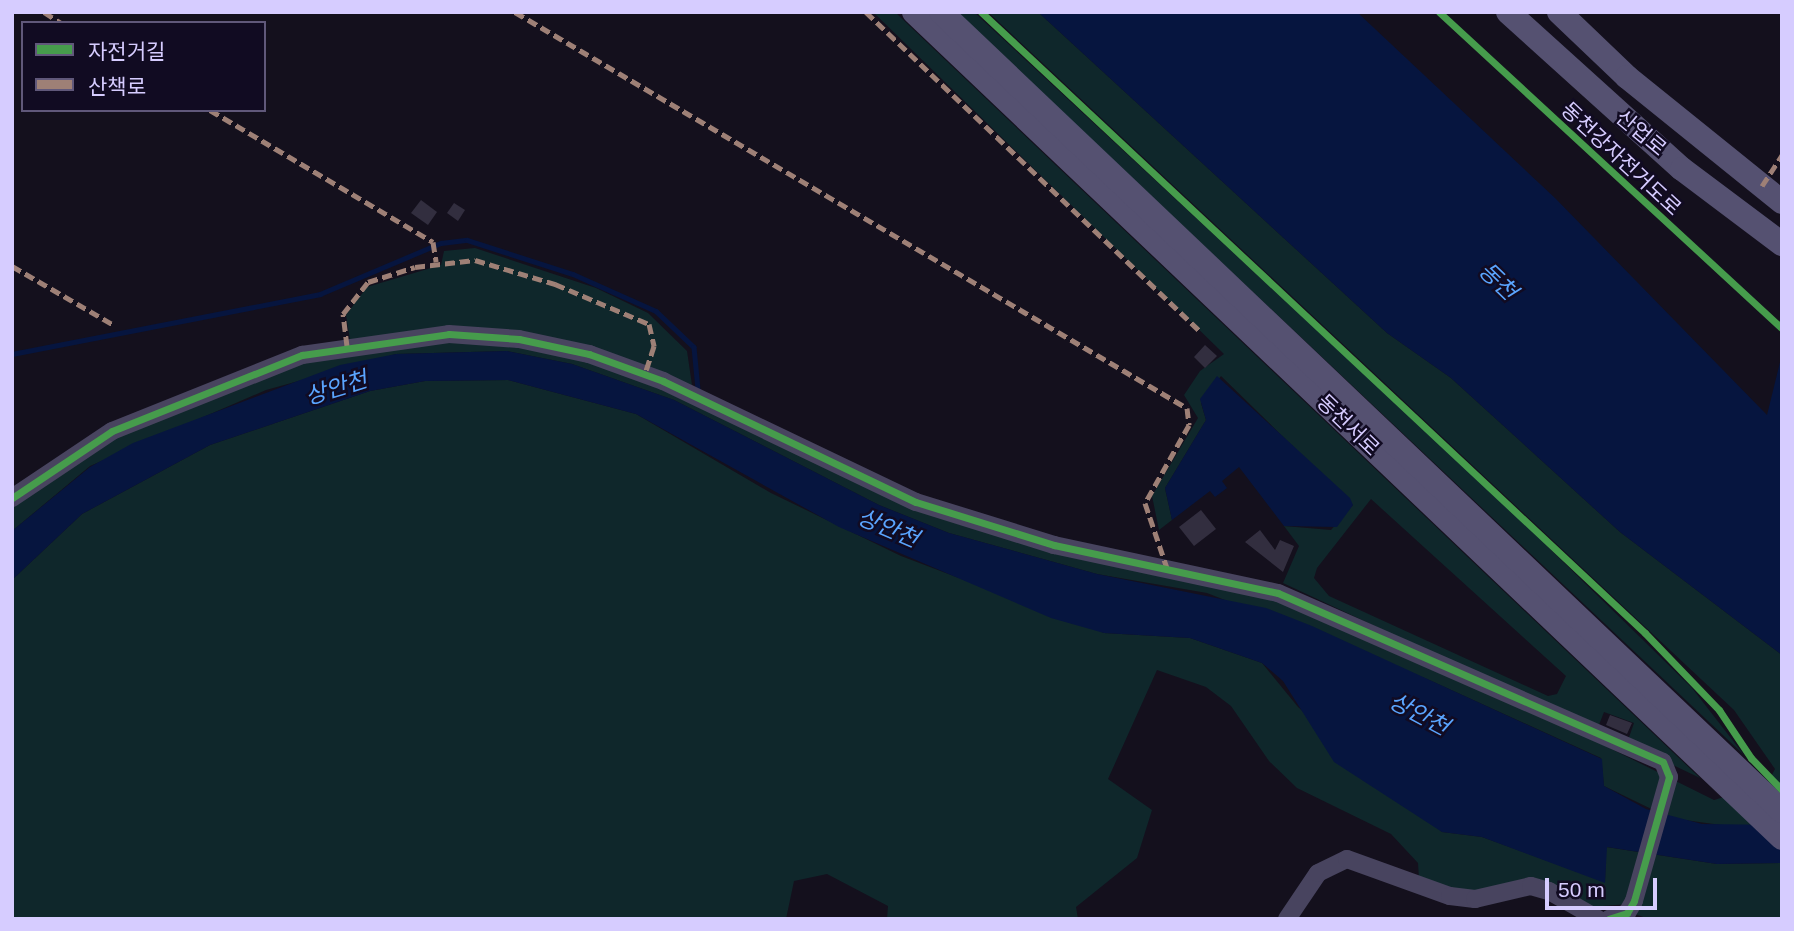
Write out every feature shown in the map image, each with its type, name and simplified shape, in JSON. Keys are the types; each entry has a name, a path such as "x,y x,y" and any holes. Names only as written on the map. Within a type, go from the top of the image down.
{"main road":[{"name":"동천서로","path":"914,12 1728,774 1782,811"},
{"name":"동천서로","path":"941,12 1728,774 1782,838"},
{"name":"산업로","path":"1508,12 1682,169 1782,244"},
{"name":"산업로","path":"1559,12 1627,76 1782,202"}],"street":[{"path":"12,498 122,426 302,355 416,335 519,338 654,377 945,513 1054,545 1278,593 1658,759 1669,777 1634,901 1627,913 1609,919"},
{"path":"1287,919 1318,873 1347,859 1464,898 1531,886 1572,899 1598,919"}],"green space":[{"path":"873,12 895,12 1700,778 1627,743 1634,723 1604,712 1597,730 1283,583 1299,546 1284,526 1331,530 1353,505 1221,376 1201,403 1206,420 1165,488 1172,520 1159,530 1152,496 1198,418 1184,395 1200,371 1224,354","holes":["1371,499 1566,676 1557,694 1548,696 1329,596 1314,578 1317,568"]},
{"path":"956,12 974,12 1503,503 1692,688 1744,755"},
{"path":"988,12 1038,12 1387,333 1451,378 1620,532 1782,655 1782,825 1743,828 1670,818 1604,786 1601,758 1427,679 1207,593 1097,574 949,533 879,505 674,400 572,364 507,351 396,354 266,390 90,466 12,531 12,504 113,435 266,372 345,350 482,339 595,359 884,493 1259,593 1551,719 1714,800 1767,784 1775,769 1734,710"},
{"path":"475,248 596,288 648,313 687,351 692,385 551,340 350,340 346,315 367,287 441,265 444,251"},
{"path":"508,380 636,414 771,493 901,556 1104,633 1190,638 1262,663 1298,707 1442,832 1482,837 1605,882 1606,847 1717,864 1782,863 1782,919 1649,919 1632,913 1629,904 1589,907 1566,892 1472,893 1419,879 1418,863 1391,834 1297,788 1269,761 1231,706 1206,687 1157,670 1108,779 1152,810 1137,858 1076,907 1078,919 887,919 888,906 827,874 794,881 786,919 12,919 12,580 82,514 210,445 370,391 425,381"}],"water":[{"name":"동천","path":"1038,12 1357,12 1555,198 1767,415 1782,354 1782,655 1620,532 1451,378 1387,333"},
{"name":"상안천","path":"507,351 572,364 674,400 879,505 949,533 1097,574 1266,608 1312,626 1602,759 1604,786 1646,809 1702,824 1782,825 1782,863 1717,864 1607,847 1605,883 1482,837 1442,832 1334,762 1283,681 1262,663 1190,638 1104,633 1051,618 839,527 636,414 508,380 425,381 370,391 210,445 82,514 12,580 12,531 90,467 133,443 340,365 396,354"},
{"path":"1217,376 1350,498 1353,505 1337,527 1284,526 1239,467 1222,481 1227,488 1215,497 1210,491 1172,520 1165,488 1206,420 1200,399"}],"building":[{"path":"421,200 437,212 428,225 411,213"},
{"path":"454,203 465,210 458,221 447,213"},
{"path":"1205,345 1217,356 1205,368 1194,357"},
{"path":"1201,510 1216,529 1194,546 1179,527"},
{"path":"1260,530 1275,550 1280,540 1294,546 1283,572 1245,542"},
{"path":"1610,715 1632,723 1627,734 1606,725"}],"waterway":[{"path":"12,354 320,294 441,243 467,240 573,274 656,311 694,347 698,389"}],"marked path":[{"path":"44,12 58,21"},
{"path":"515,12 1187,408 1189,425 1145,503 1167,568"},
{"path":"866,12 1201,332"},
{"path":"213,112 433,242 436,262"},
{"path":"1762,186 1782,155"},
{"path":"347,346 343,314 368,282 415,267 475,260 555,284 649,324 654,346 645,373"},
{"path":"12,266 112,324"}],"cycle path":[{"path":"981,12 1645,633 1719,710 1751,758 1782,790"},
{"name":"동천강자전거도로","path":"1439,12 1782,329"},
{"path":"12,498 112,431 302,355 449,334 519,339 589,354 663,381 916,502 1054,545 1278,593 1663,762 1669,777 1634,901 1627,913 1609,919"}]}
